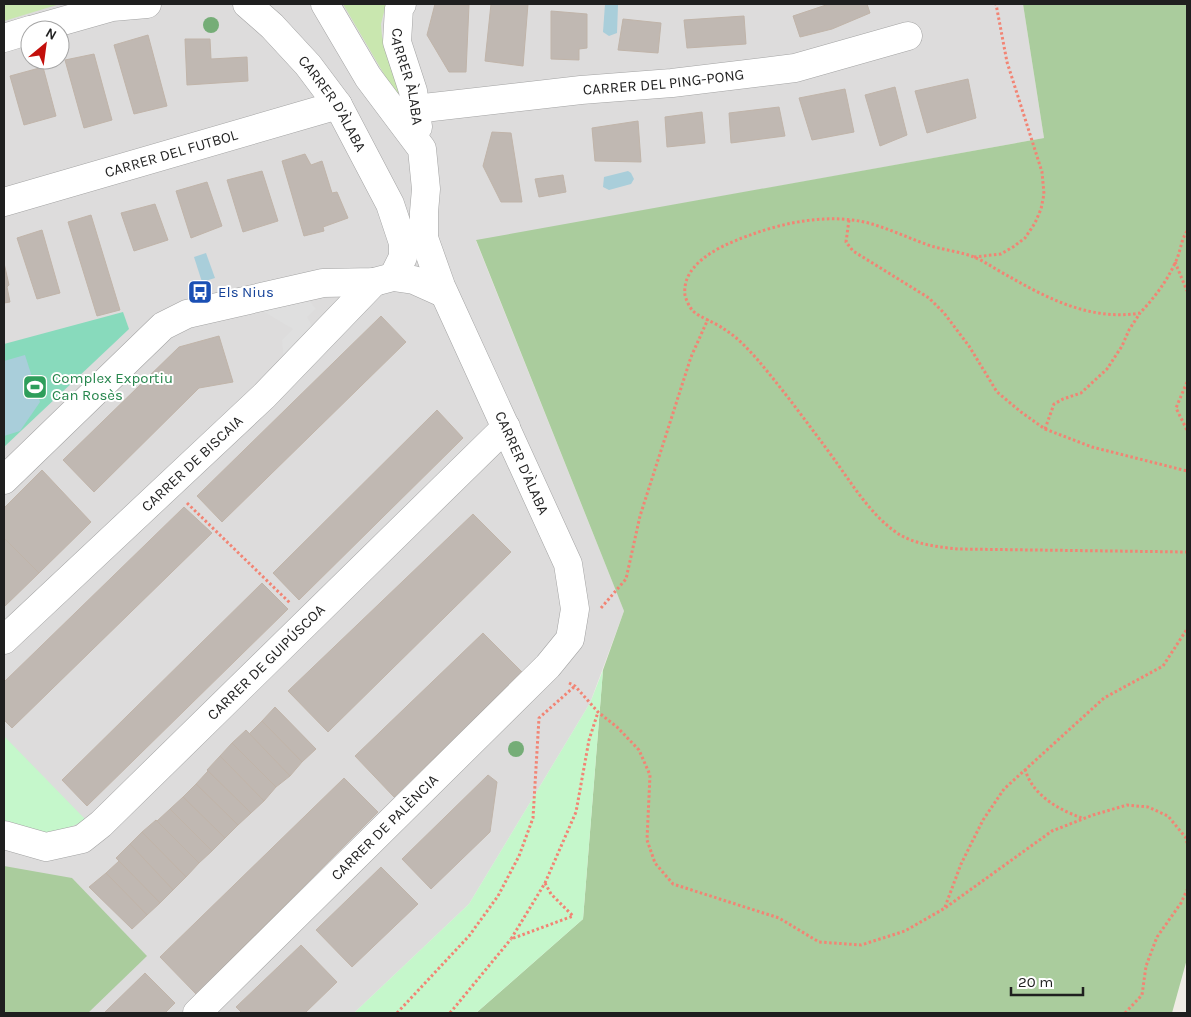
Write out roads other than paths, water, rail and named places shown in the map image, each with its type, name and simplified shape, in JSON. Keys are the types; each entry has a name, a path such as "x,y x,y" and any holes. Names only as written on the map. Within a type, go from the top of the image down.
{"street":[{"path":"66,20 112,7 147,4"},
{"path":"246,4 272,4"},
{"name":"CARRER D'ÀLABA","path":"246,4 272,26 308,64 338,105 390,204 403,243 403,257 384,279"},
{"path":"325,4 368,77 422,148"},
{"name":"CARRER ÀLABA","path":"402,4 397,42 413,91 422,148"},
{"path":"4,38 20,33"},
{"name":"CARRER DEL PING-PONG","path":"415,109 581,90 672,83 795,68 908,36"},
{"name":"CARRER DEL FUTBOL","path":"4,202 338,105"},
{"name":"CARRER D'ÀLABA","path":"422,148 426,188 424,238 443,293 568,564 575,608 570,639"},
{"path":"4,480 163,326 187,314 323,283 384,279 414,280 443,293"},
{"name":"CARRER DE BISCAIA","path":"4,640 264,396 384,279"},
{"name":"CARRER DE GUIPÚSCOA","path":"4,835 46,847 82,839 101,824 506,427"},
{"name":"CARRER DE PALÈNCIA","path":"197,1013 548,666 570,639"}],"water":[{"path":"605,4 618,5 617,33 609,36 603,32"},
{"path":"628,171 634,179 631,184 609,190 603,187 604,177"},
{"path":"206,253 215,278 202,282 194,257"},
{"path":"25,355 40,402 20,431 4,436 4,361"}],"place":[{"name":"Els Nius","path":"200,292"},
{"name":"Complex Exportiu Can Rosès","path":"35,387"}]}
